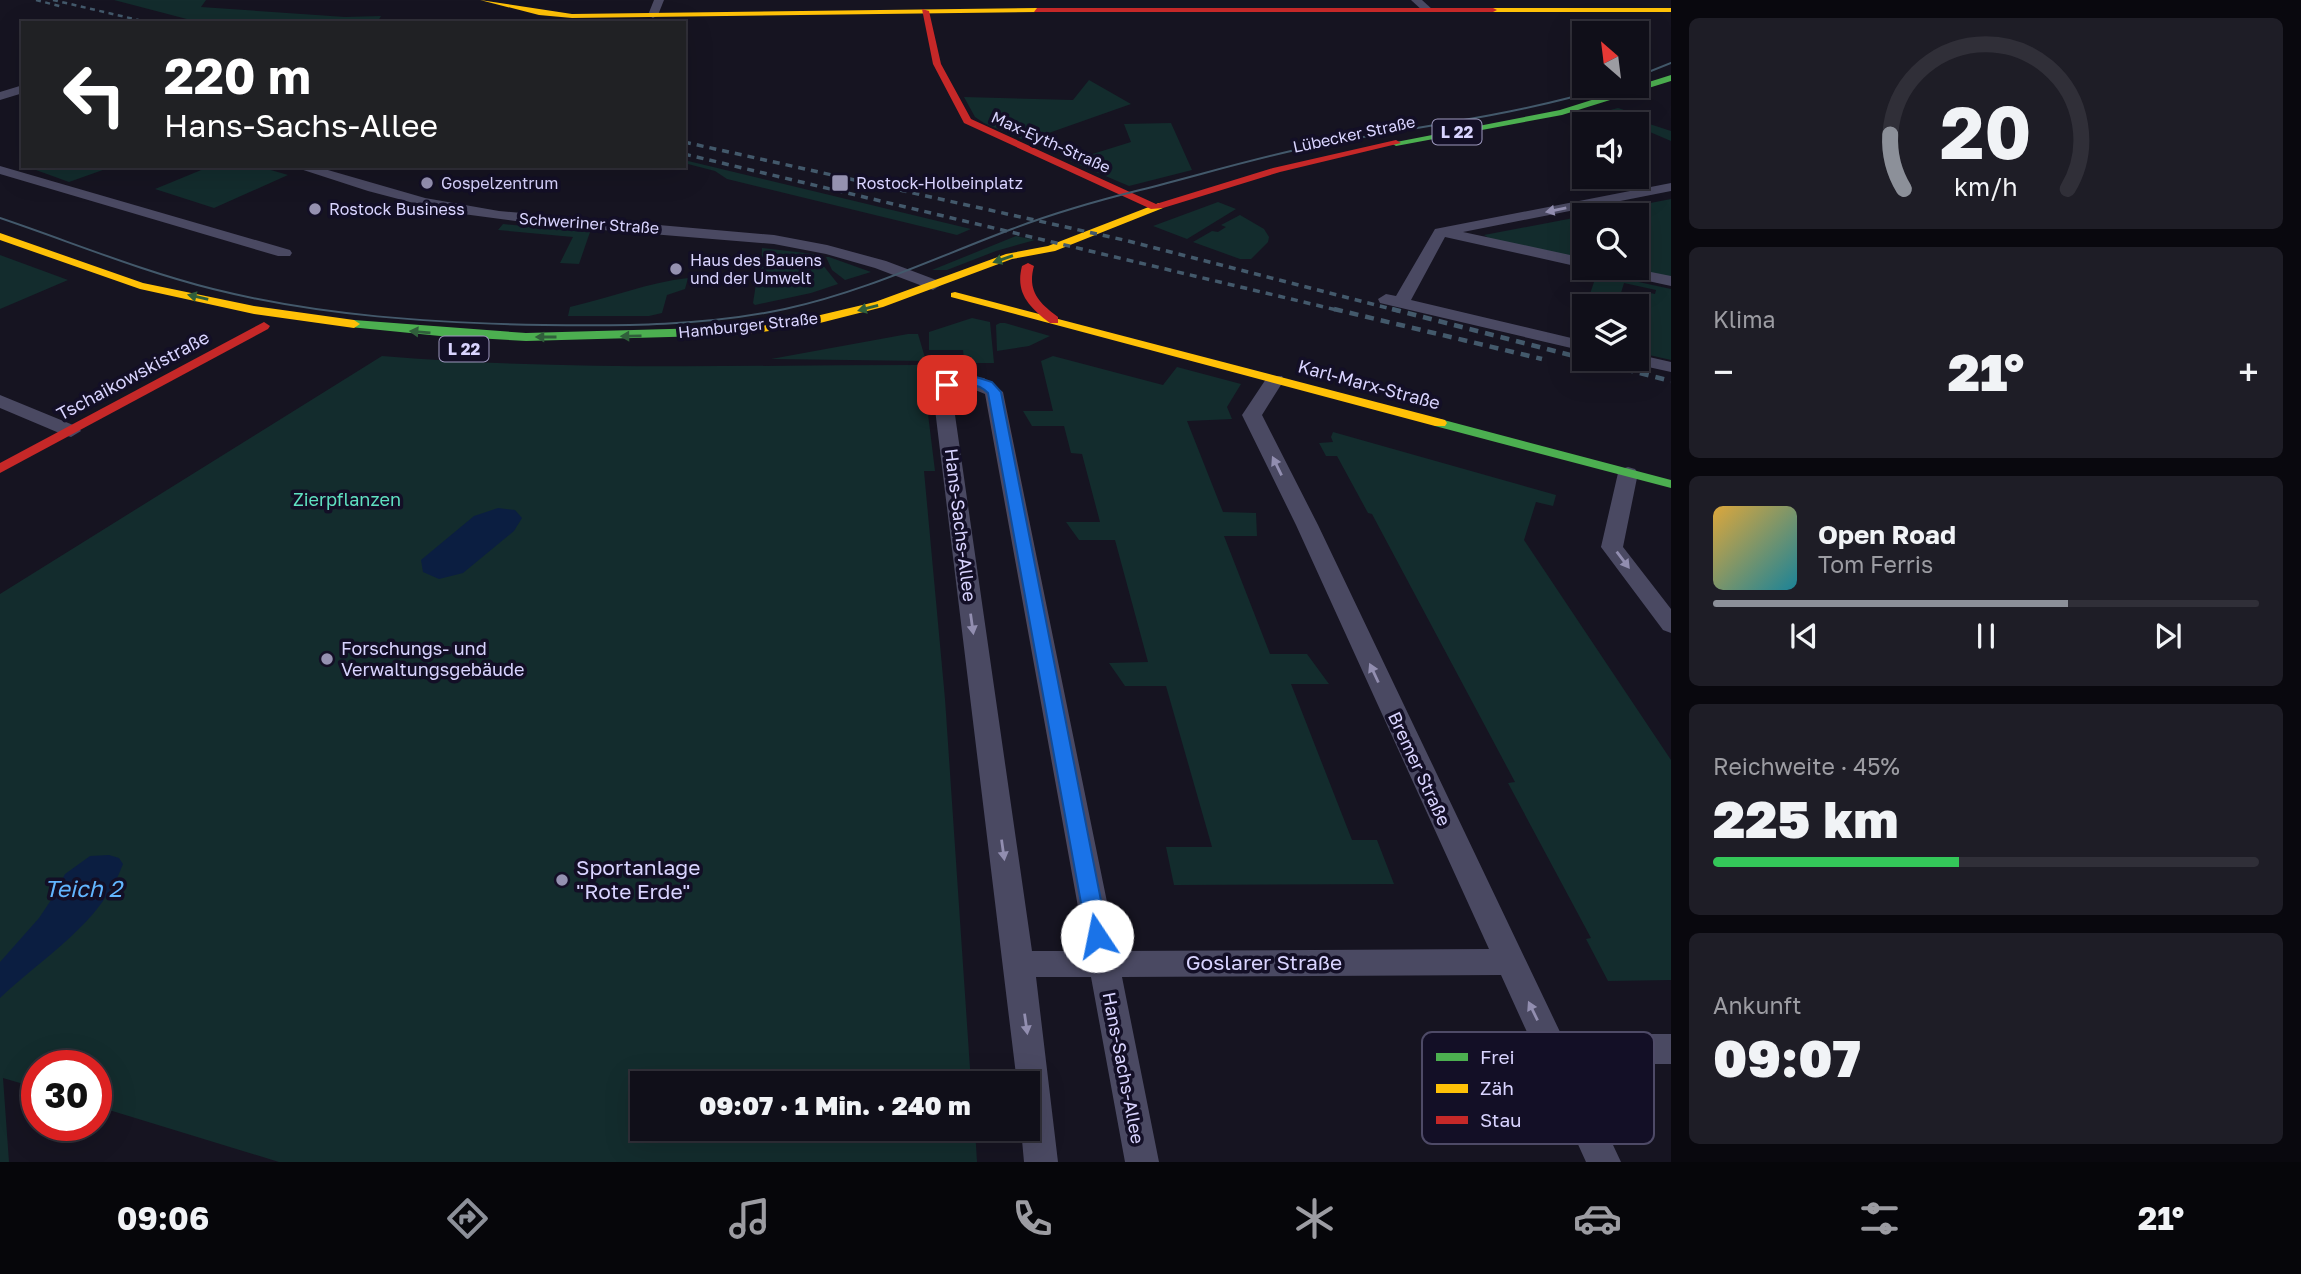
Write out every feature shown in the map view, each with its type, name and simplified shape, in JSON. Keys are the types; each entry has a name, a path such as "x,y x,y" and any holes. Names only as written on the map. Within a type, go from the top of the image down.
{"street":[{"path":"484,0 558,16 656,7 925,11 1221,5 1422,5 1671,12"},
{"name":"Max-Eyth-Straße","path":"925,11 937,64 967,121 1155,207"},
{"name":"Lübecker Straße","path":"933,285 1010,256 1051,249 1155,207 1249,176 1382,144 1533,118 1614,97 1671,78"},
{"path":"0,82 21,88"},
{"path":"0,96 21,90"},
{"name":"Schweriner Straße","path":"305,168 419,200 495,216 789,240 847,253 933,285"},
{"path":"0,170 284,253"},
{"path":"1572,343 1393,300 1440,232 1671,187"},
{"path":"1440,232 1572,260"},
{"name":"Hamburger Straße","path":"0,236 140,286 283,314 395,329 493,336 711,334 831,317 879,305 933,285"},
{"name":"Lübecker Straße","path":"1004,276 1028,266 1051,249"},
{"path":"1028,266 1022,280 1024,293 1057,322"},
{"path":"1649,276 1671,281"},
{"path":"933,285 955,295"},
{"name":"Hamburger Straße","path":"140,286 166,303 264,326 350,340 541,352 652,351"},
{"path":"936,303 979,286"},
{"name":"Karl-Marx-Straße","path":"955,295 1671,484"},
{"name":"Tschaikowskistraße","path":"0,469 283,314"},
{"name":"Hamburger Straße","path":"731,348 755,346"},
{"path":"1649,362 1671,367"},
{"name":"Hans-Sachs-Allee","path":"1041,1162 945,405 947,385 966,380 988,385 994,392 1142,1162"},
{"name":"Bremer Straße","path":"1275,380 1252,415 1307,525 1543,1032"},
{"path":"0,401 71,431"},
{"path":"1628,472 1612,547 1671,625"},
{"name":"Goslarer Straße","path":"1018,964 1510,962"},
{"name":"Bremer Straße","path":"1596,1144 1604,1162"}],"green space":[{"path":"114,0 206,0 201,7 345,17 381,16 378,21 194,21"},
{"path":"1089,80 1131,104 1026,141 975,117 964,97 1073,100"},
{"path":"1618,108 1630,112 1603,112"},
{"path":"1171,123 1192,170 1129,186 1070,161 1131,142 1124,124"},
{"path":"1649,124 1671,131 1671,141 1649,132"},
{"path":"686,160 971,229 957,235 727,179 715,171 686,164"},
{"path":"30,168 108,168 69,182"},
{"path":"206,168 264,168 288,175 214,208 155,189"},
{"path":"1671,199 1671,279 1649,275 1649,203"},
{"path":"1218,202 1236,209 1187,239 1153,226"},
{"path":"1240,215 1264,229 1269,237 1268,242 1251,259 1240,259 1193,242 1212,231 1218,232 1226,227 1221,225"},
{"path":"1572,218 1572,259 1496,243 1484,235"},
{"path":"503,224 590,232 579,264 560,263 573,237 498,230"},
{"path":"1016,236 1035,240 996,251 947,270 932,270"},
{"path":"762,248 814,254 838,284 811,293 755,305 753,303 758,271 761,270"},
{"path":"0,255 68,280 0,309"},
{"path":"826,257 871,272 845,280 832,270"},
{"path":"688,278 685,289 667,295 662,313 649,316 568,316 570,307"},
{"path":"1595,280 1629,280 1671,289 1671,360 1649,355 1649,297 1650,293 1655,294 1656,290 1624,283 1621,294 1590,294"},
{"path":"972,318 990,322 994,363 955,363 954,359 964,359 963,350 929,350 929,332"},
{"path":"1000,323 1050,336 1029,346 997,351 996,325"},
{"path":"918,334 926,361 771,359"},
{"name":"Sportanlage \"Rote Erde\"","path":"382,356 517,364 922,365 935,471 924,471 945,699 970,1071 630,1071 630,1141 976,1141 977,1162 279,1162 112,1111 112,1050 21,1050 21,1083 3,1078 9,1162 0,1162 0,594"},
{"path":"1053,356 1163,385 1177,367 1241,384 1227,407 1232,419 1187,421 1223,512 1256,513 1257,536 1224,536 1270,654 1307,654 1329,684 1291,684 1352,840 1377,840 1394,884 1174,885 1166,847 1212,847 1166,686 1125,686 1109,663 1148,662 1115,540 1079,540 1066,522 1100,522 1082,454 1071,453 1064,426 1032,426 1023,411 1053,411 1041,361"},
{"path":"1333,432 1556,495 1553,506 1536,502 1524,540 1671,760 1671,980 1608,981 1586,939 1591,938 1508,783 1515,782 1372,514 1368,513 1337,456 1326,456 1319,443 1333,442"}],"water":[{"path":"498,508 515,510 522,518 514,531 463,573 439,579 423,572 421,560 474,516"},
{"name":"Teich 2","path":"109,855 119,858 123,864 101,904 70,938 0,998 0,962 39,918 65,874 90,856"}],"tram line":[{"path":"1649,72 1671,63"},
{"path":"0,218 186,282 295,306 461,322 544,325 695,322 755,315 814,302 872,284 1059,213 1245,162 1309,147 1499,114 1572,97"}],"railway":[{"path":"36,0 63,7"},
{"path":"53,0 142,21"},
{"path":"686,142 1124,240 1399,311"},
{"path":"686,154 1341,311"},
{"path":"1334,309 1542,359"},
{"path":"1392,309 1671,381"}],"traffic: fast":[{"path":"1396,143 1562,112 1671,78"},
{"path":"354,324 526,337 741,331"},
{"path":"1440,423 1671,484"}],"traffic: slow":[{"path":"484,0 539,13 572,16 1037,10"},
{"path":"1493,10 1671,10"},
{"path":"741,331 812,321 879,305 1010,256 1051,249 1159,206"},
{"path":"0,236 140,286 254,310 354,324"},
{"path":"955,295 1440,423"}],"traffic: jam":[{"path":"1037,10 1493,10"},
{"path":"925,11 937,64 967,121 1155,207"},
{"path":"1159,206 1276,170 1396,143"},
{"path":"1028,266 1025,284 1029,298 1054,320"},
{"path":"0,469 264,326"}],"place":[{"name":"Gospelzentrum","path":"427,183"},
{"name":"Rostock-Holbeinplatz","path":"840,183"},
{"name":"Rostock Business","path":"315,209"},
{"name":"Haus des Bauens und der Umwelt","path":"676,269"},
{"name":"Forschungs- und Verwaltungsgebäude","path":"327,659"},
{"name":"Sportanlage \"Rote Erde\"","path":"562,880"}],"route":[{"path":"947,385 976,380 988,385 994,392 1097,936"}],"park label":[{"name":"Zierpflanzen","path":"347,500"}]}
